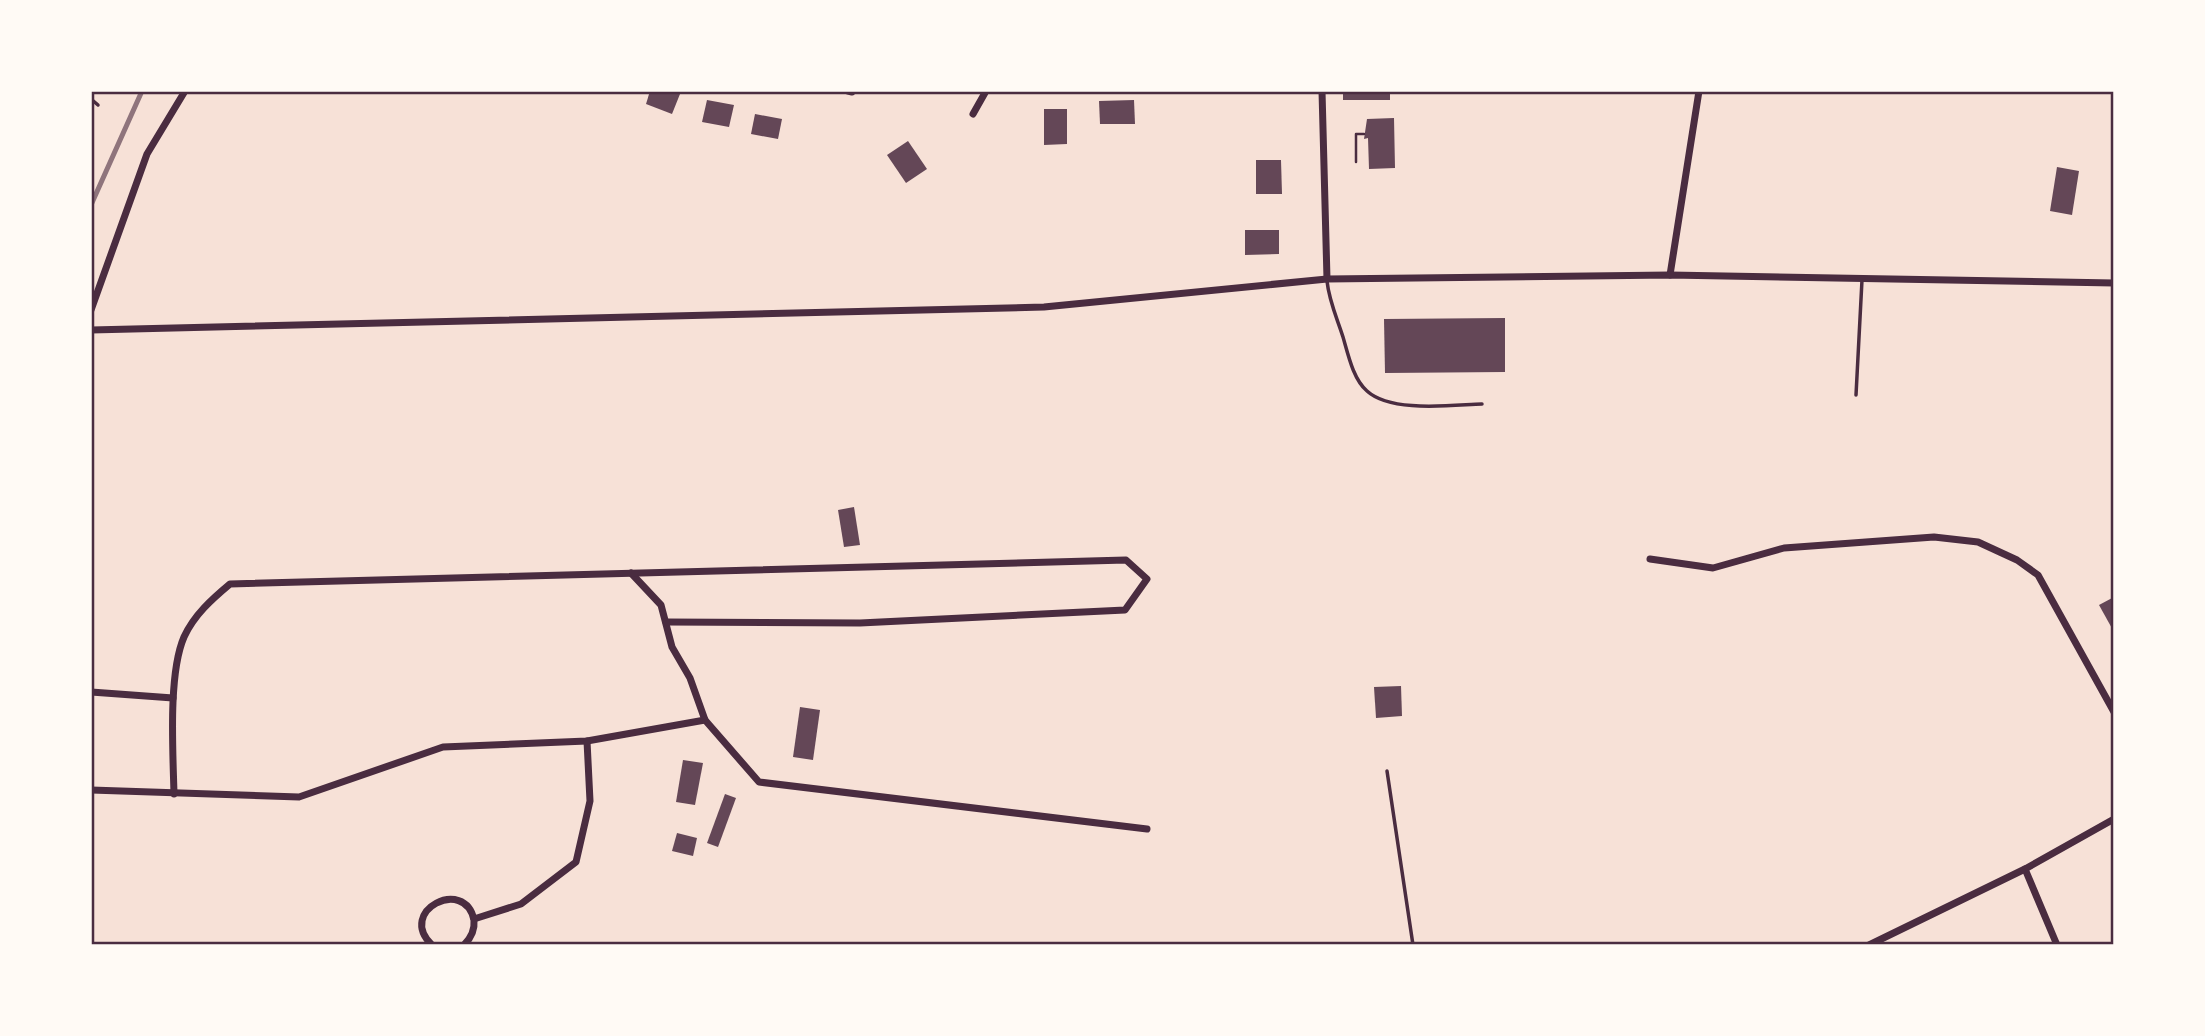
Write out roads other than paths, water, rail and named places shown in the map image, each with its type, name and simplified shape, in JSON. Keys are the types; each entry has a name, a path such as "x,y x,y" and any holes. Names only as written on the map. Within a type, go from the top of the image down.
{"street":[{"path":"91,310 147,154 185,91"},
{"path":"974,114 986,91"},
{"path":"1322,91 1327,279"},
{"path":"1671,275 1699,91"},
{"path":"91,330 1044,307 1327,279 1671,275 2114,283"},
{"path":"1650,559 1713,568 1784,548 1934,537 1978,542 2018,560 2038,575 2114,712"},
{"path":"174,794 173,698 184,638 204,607 230,584 1126,560 1147,579 1125,610 860,623 666,622"},
{"path":"631,573 662,605 672,647 690,678 705,720 760,782 1147,829"},
{"path":"91,692 173,698"},
{"path":"91,790 299,797 443,747 587,741 705,720"},
{"path":"474,919 521,904 576,862 590,801 587,741"},
{"path":"1870,945 2025,869 2114,819"},
{"path":"2025,869 2057,945"},
{"path":"432,945 422,928 426,911 440,900 457,900 470,911 474,919 472,936 464,945"}],"lane":[{"path":"91,99 98,104"},
{"path":"1856,395 1862,278"},
{"path":"1327,279 1329,296 1350,364 1367,391 1392,403 1428,406 1482,404"},
{"path":"1387,771 1413,945"}],"railway":[{"path":"91,205 142,91"}]}
